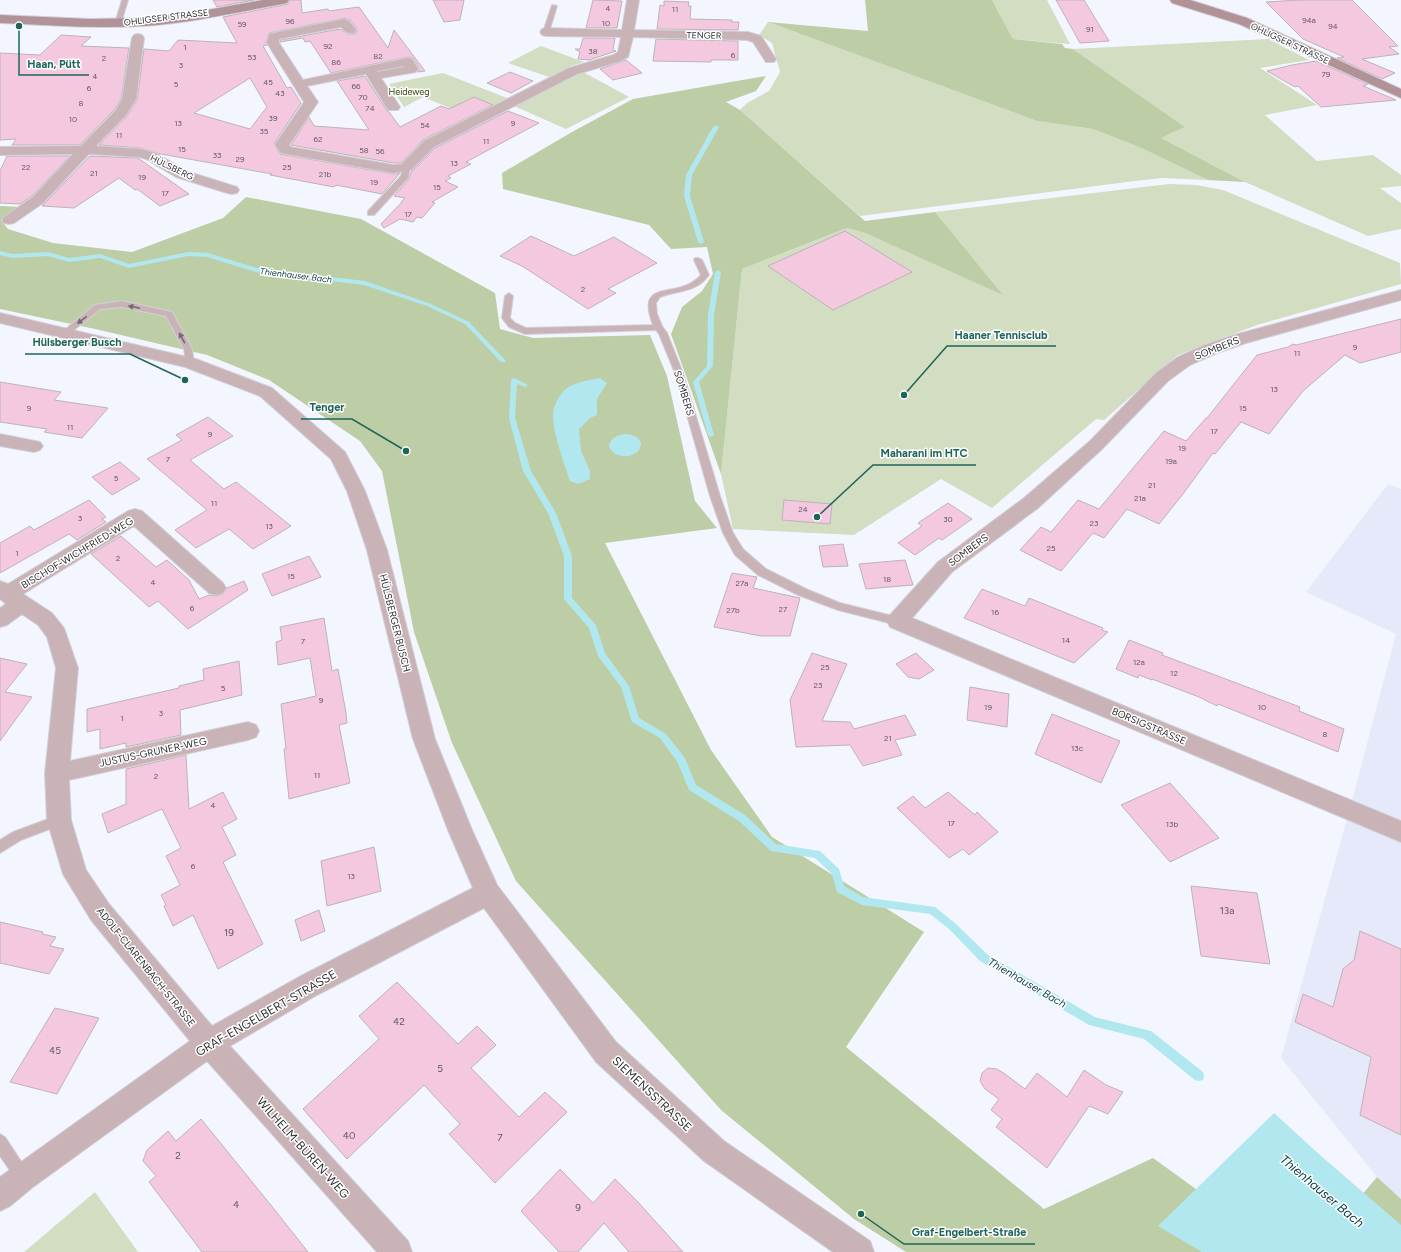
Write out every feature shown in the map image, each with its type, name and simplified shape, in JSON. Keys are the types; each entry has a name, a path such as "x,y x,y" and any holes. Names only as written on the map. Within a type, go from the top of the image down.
{"main road":[{"name":"OHLIGSER STRASSE","path":"0,19 118,23 146,22 283,0"},
{"name":"OHLIGSER STRASSE","path":"1176,0 1212,10 1243,21 1401,94"}],"street":[{"path":"350,30 344,23 273,37 273,43 311,102 282,145 286,150 394,169 406,167 428,144 573,70 617,58 624,54 633,0"},
{"path":"546,32 627,33"},
{"name":"TENGER","path":"627,33 748,36 757,39 770,60"},
{"path":"9,220 38,200 121,112 129,99 138,38"},
{"path":"300,84 371,73 393,107"},
{"name":"HÜLSBERG","path":"0,151 85,150 140,154 151,156 182,174 232,190"},
{"name":"SOMBERS","path":"897,621 945,567 1031,503 1096,445 1162,377 1184,361 1210,349 1240,339 1401,296"},
{"name":"HÜLSBERGER BUSCH","path":"0,318 66,332 190,363 266,392 338,456 356,491 377,550 424,739 460,830 488,893"},
{"path":"0,440 34,446"},
{"name":"BISCHOF-WICHFRIED-WEG","path":"10,595 135,516 216,588"},
{"path":"0,620 10,595"},
{"name":"ADOLF-CLARENBACH-STRASSE","path":"10,595 45,619 57,634 67,668 58,773 59,820 75,874 100,912 209,1044"},
{"name":"BORSIGSTRASSE","path":"897,621 1401,832"},
{"name":"JUSTUS-GRUNER-WEG","path":"58,773 248,731"},
{"name":"GRAF-ENGELBERT-STRASSE","path":"0,1196 23,1177 209,1044 308,986 488,893"},
{"name":"SIEMENSSTRASSE","path":"488,893 606,1052 714,1151 859,1252"},
{"name":"WILHELM-BÜREN-WEG","path":"209,1044 397,1252"}],"lane":[{"path":"118,23 125,0"},
{"path":"546,32 554,6"},
{"path":"371,213 406,176 406,167"},
{"path":"509,296 506,318 512,326 525,331 658,327 651,309 652,302 657,295 665,292 680,291 701,281 705,275 698,260"},
{"path":"66,332 98,307 122,304 169,314 188,350 190,363"},
{"name":"SOMBERS","path":"658,327 663,333 679,373 715,496 728,533 739,552 762,572 802,592 838,606 897,621"},
{"path":"0,847 17,836 59,820"},
{"path":"0,1142 23,1177"}],"shaded area":[{"path":"1388,484 1401,489 1401,1199 1377,1177 1281,1058 1396,634 1306,592"}],"green space":[{"path":"865,0 992,0 1013,39 1062,44 1065,48 1073,49 1185,127 1161,138 1245,182 1208,180 1139,147 1093,129 1037,121 768,22 868,31"},
{"path":"992,0 1047,0 1070,44 1013,39"},
{"path":"768,22 1037,121 1093,129 1139,147 1208,180 1162,178 860,216 740,110 747,103 769,91 780,72 772,43 759,35"},
{"path":"1268,39 1309,60 1260,68 1317,105 1265,115 1317,161 1373,155 1401,175 1401,186 1380,188 1401,203 1401,229 1368,236 1245,182 1161,138 1185,127 1073,49"},
{"path":"541,46 584,62 571,66 549,77 508,63"},
{"path":"583,72 629,97 566,129 514,106"},
{"name":"Heideweg","path":"443,73 507,98 472,117 423,97 404,107 389,84"},
{"path":"766,76 756,91 726,102 740,110 865,221 935,212 1003,295 865,233 847,228 742,269 721,474 671,334 682,307 702,291 713,274 707,247 671,249 649,225 503,189 502,173 572,132 633,99"},
{"path":"1169,184 1196,185 1223,190 1400,263 1401,284 1257,325 1178,355 1104,420 1096,419 992,508 941,479 854,535 733,529 721,474 742,269 847,228 865,233 1002,294 935,212"},
{"path":"246,197 361,219 495,293 500,329 533,338 650,335 667,376 695,501 717,528 605,543 711,750 772,837 924,932 846,1047 1044,1209 1153,1158 1283,1252 906,1252 854,1219 721,1110 516,881 452,743 414,632 382,471 360,441 269,380 207,355 0,309 0,206 22,207 1,220 8,229 53,243 132,252 223,218"},
{"path":"1377,1177 1401,1199 1401,1252 1314,1252"},
{"path":"95,1192 138,1252 24,1252"}],"water":[{"path":"600,378 607,383 597,399 597,415 590,418 579,429 581,451 590,471 590,479 578,484 570,481 559,448 553,423 553,411 557,400 567,388 587,380"},
{"path":"626,434 637,437 641,443 640,448 632,455 621,456 612,451 609,446 611,440 615,437"},
{"path":"1274,1113 1401,1225 1401,1252 1202,1252 1158,1226"}],"building":[{"path":"213,0 254,0 217,7"},
{"path":"290,0 301,0 302,13 328,9 329,11 359,7 388,48 394,30 425,71 418,72 419,68 413,58 408,57 331,73 310,41 305,42 303,38 280,42 280,40 340,29 348,34 355,34 357,31 356,27 351,21 345,18 269,33 266,43 267,45 263,46 287,88 291,87 301,103 274,144 280,154 394,174 400,173 382,194 270,175 272,174 161,154 140,148 99,145 127,116 137,100 144,49 169,51 178,40 237,43 223,17 288,4","holes":["250,78 267,107 250,129 194,113"]},
{"path":"433,0 464,0 460,20 444,22"},
{"path":"593,0 622,1 617,28 586,28"},
{"path":"1056,0 1084,0 1109,41 1080,43"},
{"path":"1299,0 1352,0 1398,46 1389,47 1399,54 1362,59 1395,73 1382,79 1337,58 1344,57 1303,39 1266,2"},
{"path":"664,1 689,2 688,6 691,6 690,19 732,20 732,22 739,22 738,30 657,29 660,5 664,6"},
{"path":"61,35 91,37 81,46 129,48 121,99 115,109 80,145 12,145 16,139 0,140 0,53 40,55"},
{"path":"583,38 615,38 613,50 616,51 589,60 578,59 580,52 575,49 580,49"},
{"path":"656,39 738,41 738,60 711,60 711,62 653,61"},
{"path":"626,60 642,73 613,80 600,69"},
{"path":"1316,61 1368,84 1363,86 1396,100 1321,107 1298,86 1295,87 1267,71"},
{"path":"510,72 533,81 511,93 487,83"},
{"path":"365,76 387,111 400,127 441,106 449,109 474,97 493,105 423,140 401,163 291,145 309,117 314,126 369,130 337,81"},
{"path":"508,111 539,123 466,162 471,164 448,176 451,178 445,181 458,187 432,202 435,203 422,218 417,217 413,222 400,219 384,228 381,224 405,198 394,196 409,179 411,172 435,148"},
{"path":"7,156 70,156 32,196 20,204 0,203 0,171"},
{"path":"90,156 138,158 189,194 160,206 119,178 74,208 42,206"},
{"path":"845,231 912,272 833,310 768,266"},
{"path":"531,236 574,256 614,237 657,263 608,289 616,293 588,309 522,266 500,256"},
{"path":"1401,319 1401,352 1360,363 1345,355 1303,391 1269,434 1241,422 1215,454 1213,453 1159,524 1127,509 1104,538 1093,533 1061,571 1020,550 1041,527 1051,532 1078,500 1099,509 1164,431 1186,441 1207,418 1257,355 1288,347 1293,344 1296,345"},
{"path":"0,382 61,392 54,400 108,408 82,438 44,432 47,429 0,422"},
{"path":"208,417 233,436 190,460 224,489 236,482 291,526 253,549 229,529 196,548 175,530 207,510 147,459 182,440 176,435"},
{"path":"120,462 140,479 112,495 92,477"},
{"path":"89,500 106,517 102,519 106,522 77,540 69,534 0,573 0,543 30,526 34,530"},
{"path":"784,500 832,504 830,524 782,520"},
{"path":"948,503 972,519 942,540 939,538 915,555 898,543 922,526 918,523"},
{"path":"121,536 156,567 167,560 189,580 199,599 209,595 216,596 223,594 227,588 244,581 248,590 188,629 158,601 149,607 91,554"},
{"path":"843,544 848,566 823,567 819,546"},
{"path":"309,556 321,577 272,596 262,574"},
{"path":"905,560 913,585 866,589 859,564"},
{"path":"732,573 757,577 753,588 800,598 790,636 761,636 714,627"},
{"path":"982,589 1025,606 1029,598 1103,628 1102,630 1108,632 1074,663 964,618"},
{"path":"324,618 332,671 338,669 346,713 347,723 339,725 350,783 289,799 284,749 286,749 281,704 316,696 310,658 278,665 276,642 282,640 280,627"},
{"path":"1129,640 1163,653 1162,655 1300,707 1299,711 1344,729 1338,752 1218,704 1217,706 1199,697 1152,679 1139,675 1138,678 1116,669"},
{"path":"812,653 847,664 822,721 850,722 854,729 905,715 916,735 895,740 902,755 863,766 850,745 796,747 790,700"},
{"path":"916,653 934,670 919,679 908,677 896,664"},
{"path":"0,658 27,664 5,692 32,697 0,741"},
{"path":"239,661 242,695 180,710 181,735 126,747 126,743 100,749 100,729 87,732 87,709 179,688 179,686 204,680 203,669"},
{"path":"970,687 1009,694 1007,727 967,720"},
{"path":"1052,714 1120,741 1101,783 1035,754"},
{"path":"186,755 189,809 223,792 237,819 222,827 236,855 223,862 263,944 218,969 193,915 173,926 164,906 166,905 161,895 180,885 166,856 181,848 162,809 108,833 102,814 126,804 126,769"},
{"path":"1170,783 1219,838 1170,862 1121,805"},
{"path":"948,792 975,815 977,812 998,832 969,855 963,849 949,858 897,808 913,796 925,808"},
{"path":"374,847 381,891 327,906 321,861"},
{"path":"1191,886 1257,893 1270,964 1201,956"},
{"path":"319,910 325,931 301,941 295,920"},
{"path":"0,922 43,932 42,934 56,937 50,946 64,949 49,974 0,963"},
{"path":"1360,931 1401,949 1401,1135 1360,1115 1371,1057 1295,1022 1303,994 1333,1007 1343,969 1354,960"},
{"path":"397,982 458,1044 477,1026 496,1045 471,1068 519,1117 545,1092 567,1112 495,1183 449,1134 460,1124 424,1085 347,1159 303,1109 379,1039 359,1016"},
{"path":"55,1008 99,1018 57,1094 10,1082"},
{"path":"988,1068 997,1069 1025,1089 1037,1073 1067,1097 1084,1070 1106,1085 1123,1092 1108,1114 1089,1106 1047,1168 996,1127 1002,1119 991,1110 999,1099 985,1089 980,1081 982,1073"},
{"path":"201,1119 308,1252 202,1252 149,1182 156,1176 143,1161 147,1150 168,1131 176,1141"},
{"path":"560,1169 593,1203 615,1179 683,1252 629,1252 604,1223 578,1252 559,1252 521,1211"}],"waterway":[{"path":"701,242 687,196 689,175 716,127"},
{"name":"Thienhauser Bach","path":"0,253 12,256 48,254 69,260 100,256 129,266 188,254 208,255 256,270 365,283 429,305 467,323 503,361"},
{"path":"711,435 696,382 710,366 711,315 718,272"},
{"name":"Thienhauser Bach","path":"525,385 514,380 512,418 527,471 552,513 568,556 568,599 593,627 601,654 625,686 635,720 663,736 682,761 692,787 742,818 774,848 817,854 836,872 840,889 862,901 932,910 952,926 984,958 1093,1021 1147,1035 1199,1076"}],"place":[{"name":"Haan, Pütt","path":"19,26"},
{"name":"Hülsberger Busch","path":"185,380"},
{"name":"Haaner Tennisclub","path":"904,395"},
{"name":"Tenger","path":"406,451"},
{"name":"Maharani im HTC","path":"817,517"},
{"name":"Graf-Engelbert-Straße","path":"861,1214"}]}
